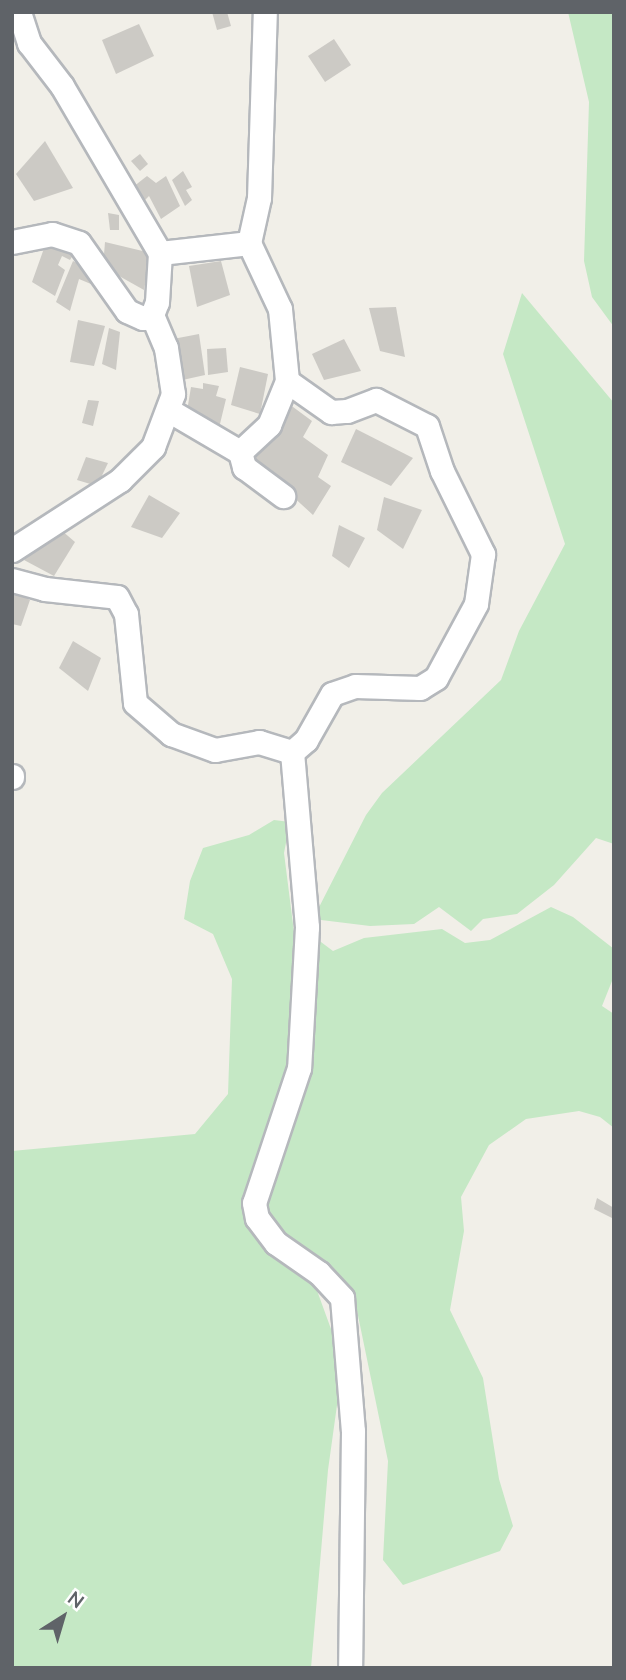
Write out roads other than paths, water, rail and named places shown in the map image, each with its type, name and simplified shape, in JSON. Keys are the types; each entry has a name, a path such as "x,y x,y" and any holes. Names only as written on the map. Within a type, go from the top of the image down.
{"street":[{"path":"12,550 137,467 170,411 171,371 152,315 160,253 69,96 29,43 19,12"},
{"path":"240,452 269,425 287,381 280,309 249,243 259,198 265,12"},
{"path":"12,242 52,234 79,243 127,311 143,318 152,315"},
{"path":"160,253 249,243"},
{"path":"287,381 331,411 347,411 376,400 427,426 442,471 478,538 484,566 479,594 465,631 436,678 420,688 355,686 332,694 306,740 292,752"},
{"path":"170,411 240,452 244,467 284,496"},
{"path":"12,580 45,589 117,597 126,614 135,703 171,734 215,750 259,742 292,752"},
{"path":"292,752 307,926 299,1068 254,1203 257,1218 276,1243 313,1268 342,1298 353,1431 350,1668"}]}
